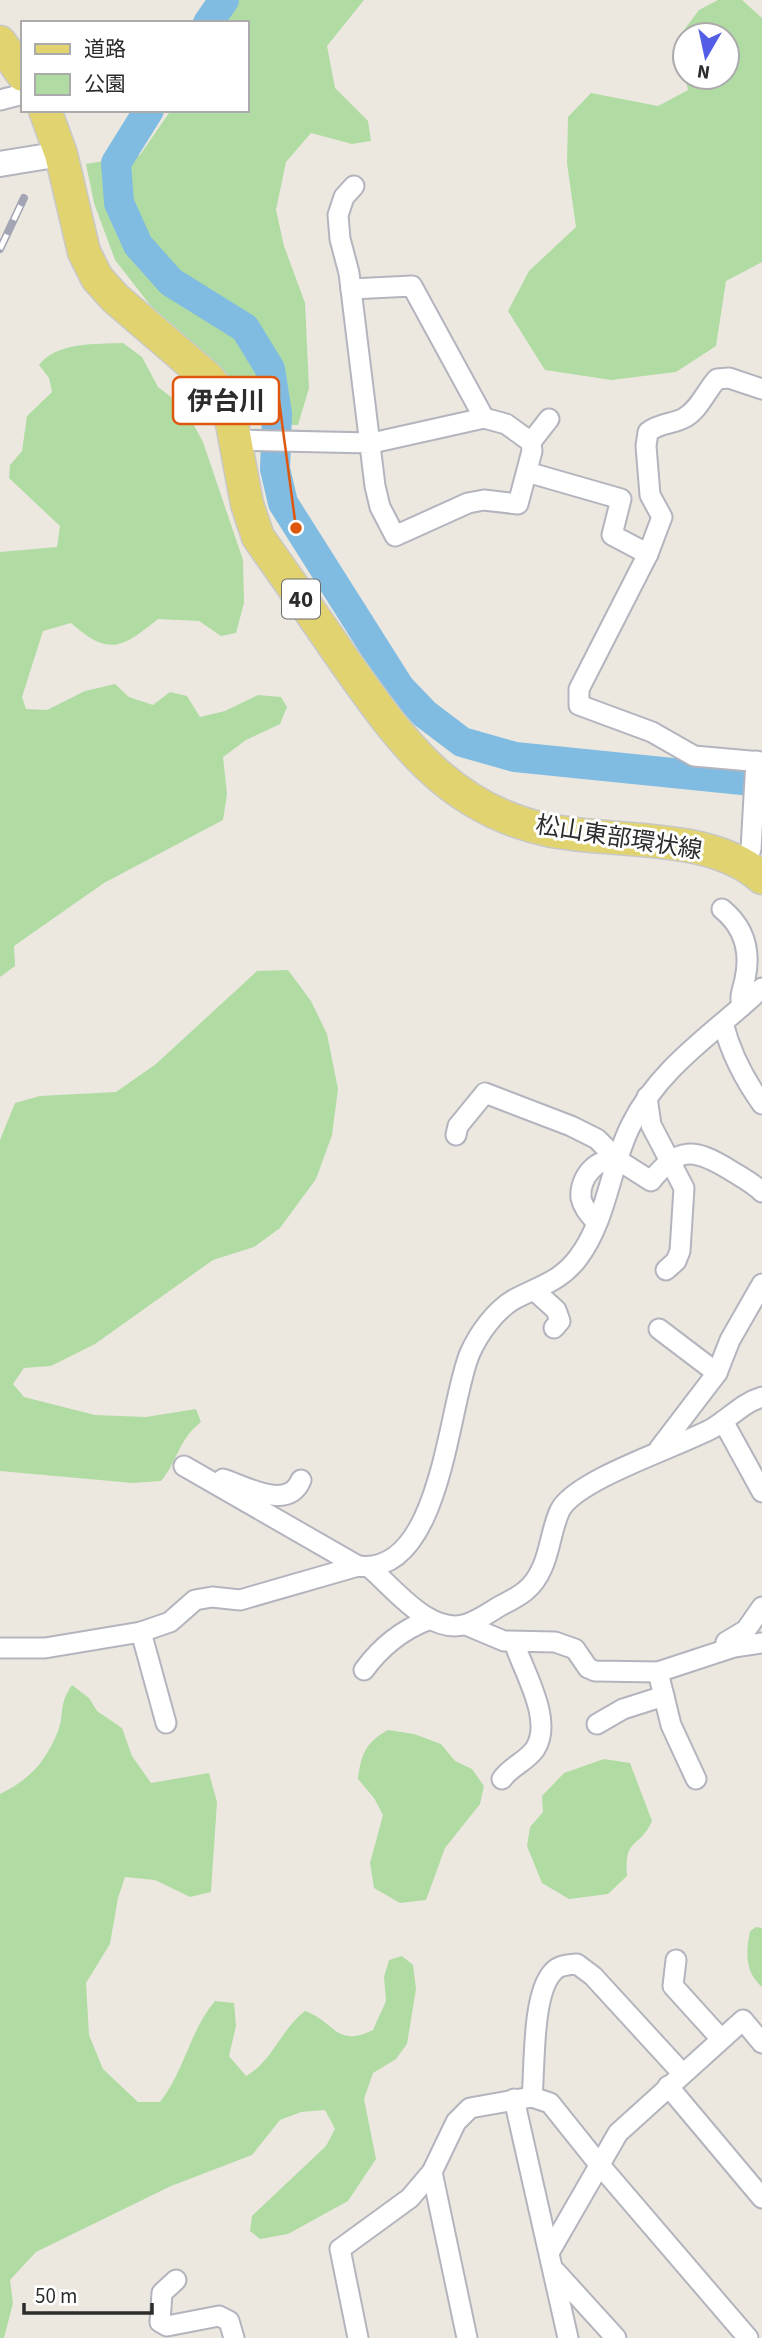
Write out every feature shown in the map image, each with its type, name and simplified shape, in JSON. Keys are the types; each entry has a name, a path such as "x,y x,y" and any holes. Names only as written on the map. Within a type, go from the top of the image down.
{"main road":[{"path":"0,42 12,89"},
{"name":"松山東部環状線","path":"46,112 61,154 85,252 97,278 115,298 208,378 228,402 249,440 247,503 258,537 388,722 422,763 443,782 490,810 548,830 700,848 753,871"}],"street":[{"path":"0,164 61,154"},
{"path":"354,186 344,197 338,215 351,289 380,507 395,536 468,503 484,500 518,504 527,472 531,442 549,419"},
{"path":"351,289 412,286 484,418"},
{"path":"753,871 751,849 758,763 695,756 652,732 579,705 579,689 648,554 662,517 650,495 646,446 648,432 656,426 683,418 694,410 717,379 729,378 762,389"},
{"path":"249,440 372,443 484,418 506,424 531,442"},
{"path":"527,472 621,499 612,535 648,554"},
{"path":"722,909 739,926 746,944 747,969 739,996 743,1006"},
{"path":"0,1648 45,1648 141,1632 170,1622 195,1600 212,1597 240,1600 364,1567 401,1550 419,1527 450,1441 463,1372 477,1341 495,1315 513,1301 553,1283 567,1272 581,1255 596,1222 630,1126 647,1097 669,1070 762,989"},
{"path":"723,1023 728,1045 746,1082 762,1104"},
{"path":"456,1135 458,1126 485,1093 571,1126 597,1139 618,1160 651,1181 671,1160 698,1152 762,1192"},
{"path":"647,1097 651,1125 684,1188 680,1251 676,1261 666,1270"},
{"path":"658,1450 717,1373 730,1340 762,1284"},
{"path":"535,1291 556,1310 561,1321 554,1328"},
{"path":"659,1329 717,1373"},
{"path":"466,1625 521,1596 533,1586 551,1544 561,1508 582,1491 658,1450 694,1438 723,1421 737,1409 762,1397"},
{"path":"723,1421 762,1492"},
{"path":"301,1480 296,1491 288,1496 278,1496 190,1470 364,1567 428,1620 466,1625 485,1635 514,1642 555,1642 575,1649 588,1668 595,1671 658,1672 750,1642 762,1643"},
{"path":"710,1654 715,1647 739,1636 762,1607"},
{"path":"364,1670 374,1656 398,1636 428,1620"},
{"path":"141,1632 166,1723"},
{"path":"502,1779 509,1769 527,1758 541,1735 540,1715 514,1642"},
{"path":"658,1672 671,1725 696,1779"},
{"path":"597,1724 623,1709 664,1696"},
{"path":"676,1960 673,1986 721,2039"},
{"path":"568,2338 550,2251 536,2204 523,2098 540,1998 551,1973 562,1965 577,1964 593,1976 675,2079 762,2198"},
{"path":"550,2251 598,2163 618,2133 743,2020 762,2043"},
{"path":"358,2338 340,2249 410,2198 432,2172 456,2122 470,2108 523,2098 550,2103 748,2338"},
{"path":"432,2172 467,2338"},
{"path":"555,2272 616,2338"},
{"path":"176,2280 162,2293 160,2322 167,2326 219,2316 229,2321 234,2338"}],"green space":[{"path":"238,0 364,0 327,46 335,88 368,121 371,141 352,144 311,133 286,162 276,210 284,246 305,303 309,388 298,425 262,424 216,363 150,305 115,260 94,203 86,164 140,155 170,112 248,112 248,21 228,21"},
{"path":"718,0 742,0 762,18 762,262 726,281 716,346 676,372 611,380 545,370 508,311 529,271 576,227 567,163 568,117 591,93 658,106 686,91 741,91 741,21 691,21 699,10"},
{"path":"123,343 142,357 158,387 184,407 203,442 243,560 244,603 236,633 221,636 199,621 158,619 135,637 115,645 96,641 71,623 43,631 22,697 26,709 47,710 85,691 115,684 129,697 153,705 170,692 187,696 200,717 225,711 258,695 281,697 287,707 280,724 246,740 223,757 227,794 223,820 104,883 14,946 15,966 0,977 0,552 57,547 60,526 9,478 10,465 22,451 27,416 52,392 49,378 39,365 46,357 77,346"},
{"path":"288,970 311,1001 327,1034 338,1089 332,1135 316,1179 280,1228 254,1247 213,1260 95,1344 51,1366 24,1368 13,1384 24,1397 95,1415 146,1417 196,1409 201,1422 183,1443 161,1481 133,1483 0,1471 0,1140 15,1103 40,1096 116,1092 156,1064 257,971"},
{"path":"72,1685 89,1698 97,1711 122,1728 132,1756 151,1783 209,1773 217,1802 211,1892 190,1897 155,1880 125,1877 118,1898 110,1944 86,1983 89,2035 103,2069 138,2102 160,2102 176,2077 206,2012 215,2001 234,2003 236,2026 229,2056 246,2076 263,2062 289,2027 305,2011 343,2035 360,2035 373,2030 386,2001 384,1977 389,1960 402,1956 413,1965 416,1989 407,2044 396,2059 373,2073 364,2099 376,2159 348,2201 288,2234 260,2239 250,2231 252,2216 326,2146 335,2129 325,2110 301,2112 280,2120 252,2155 171,2186 36,2252 10,2280 13,2303 4,2338 0,2338 0,1794 28,1776 48,1752 58,1731 63,1703"},
{"path":"388,1730 414,1734 441,1744 455,1761 472,1769 484,1786 480,1804 445,1848 426,1900 400,1903 374,1888 370,1863 383,1815 374,1798 358,1779 366,1750 374,1739"},
{"path":"604,1759 630,1763 652,1821 630,1849 627,1876 608,1894 569,1899 542,1883 527,1846 530,1827 543,1812 542,1796 564,1773"},
{"path":"756,1927 762,1928 762,1987 752,1974 748,1961 750,1931"}],"waterway":[{"path":"209,21 224,0"},
{"path":"148,112 116,163 119,203 138,245 171,282 245,328 270,369 277,413 275,469 283,503 400,688 425,714 462,742 515,757 762,782"}],"railway":[{"path":"0,249 24,198"}],"place":[{"name":"伊台川","path":"296,528"}]}
